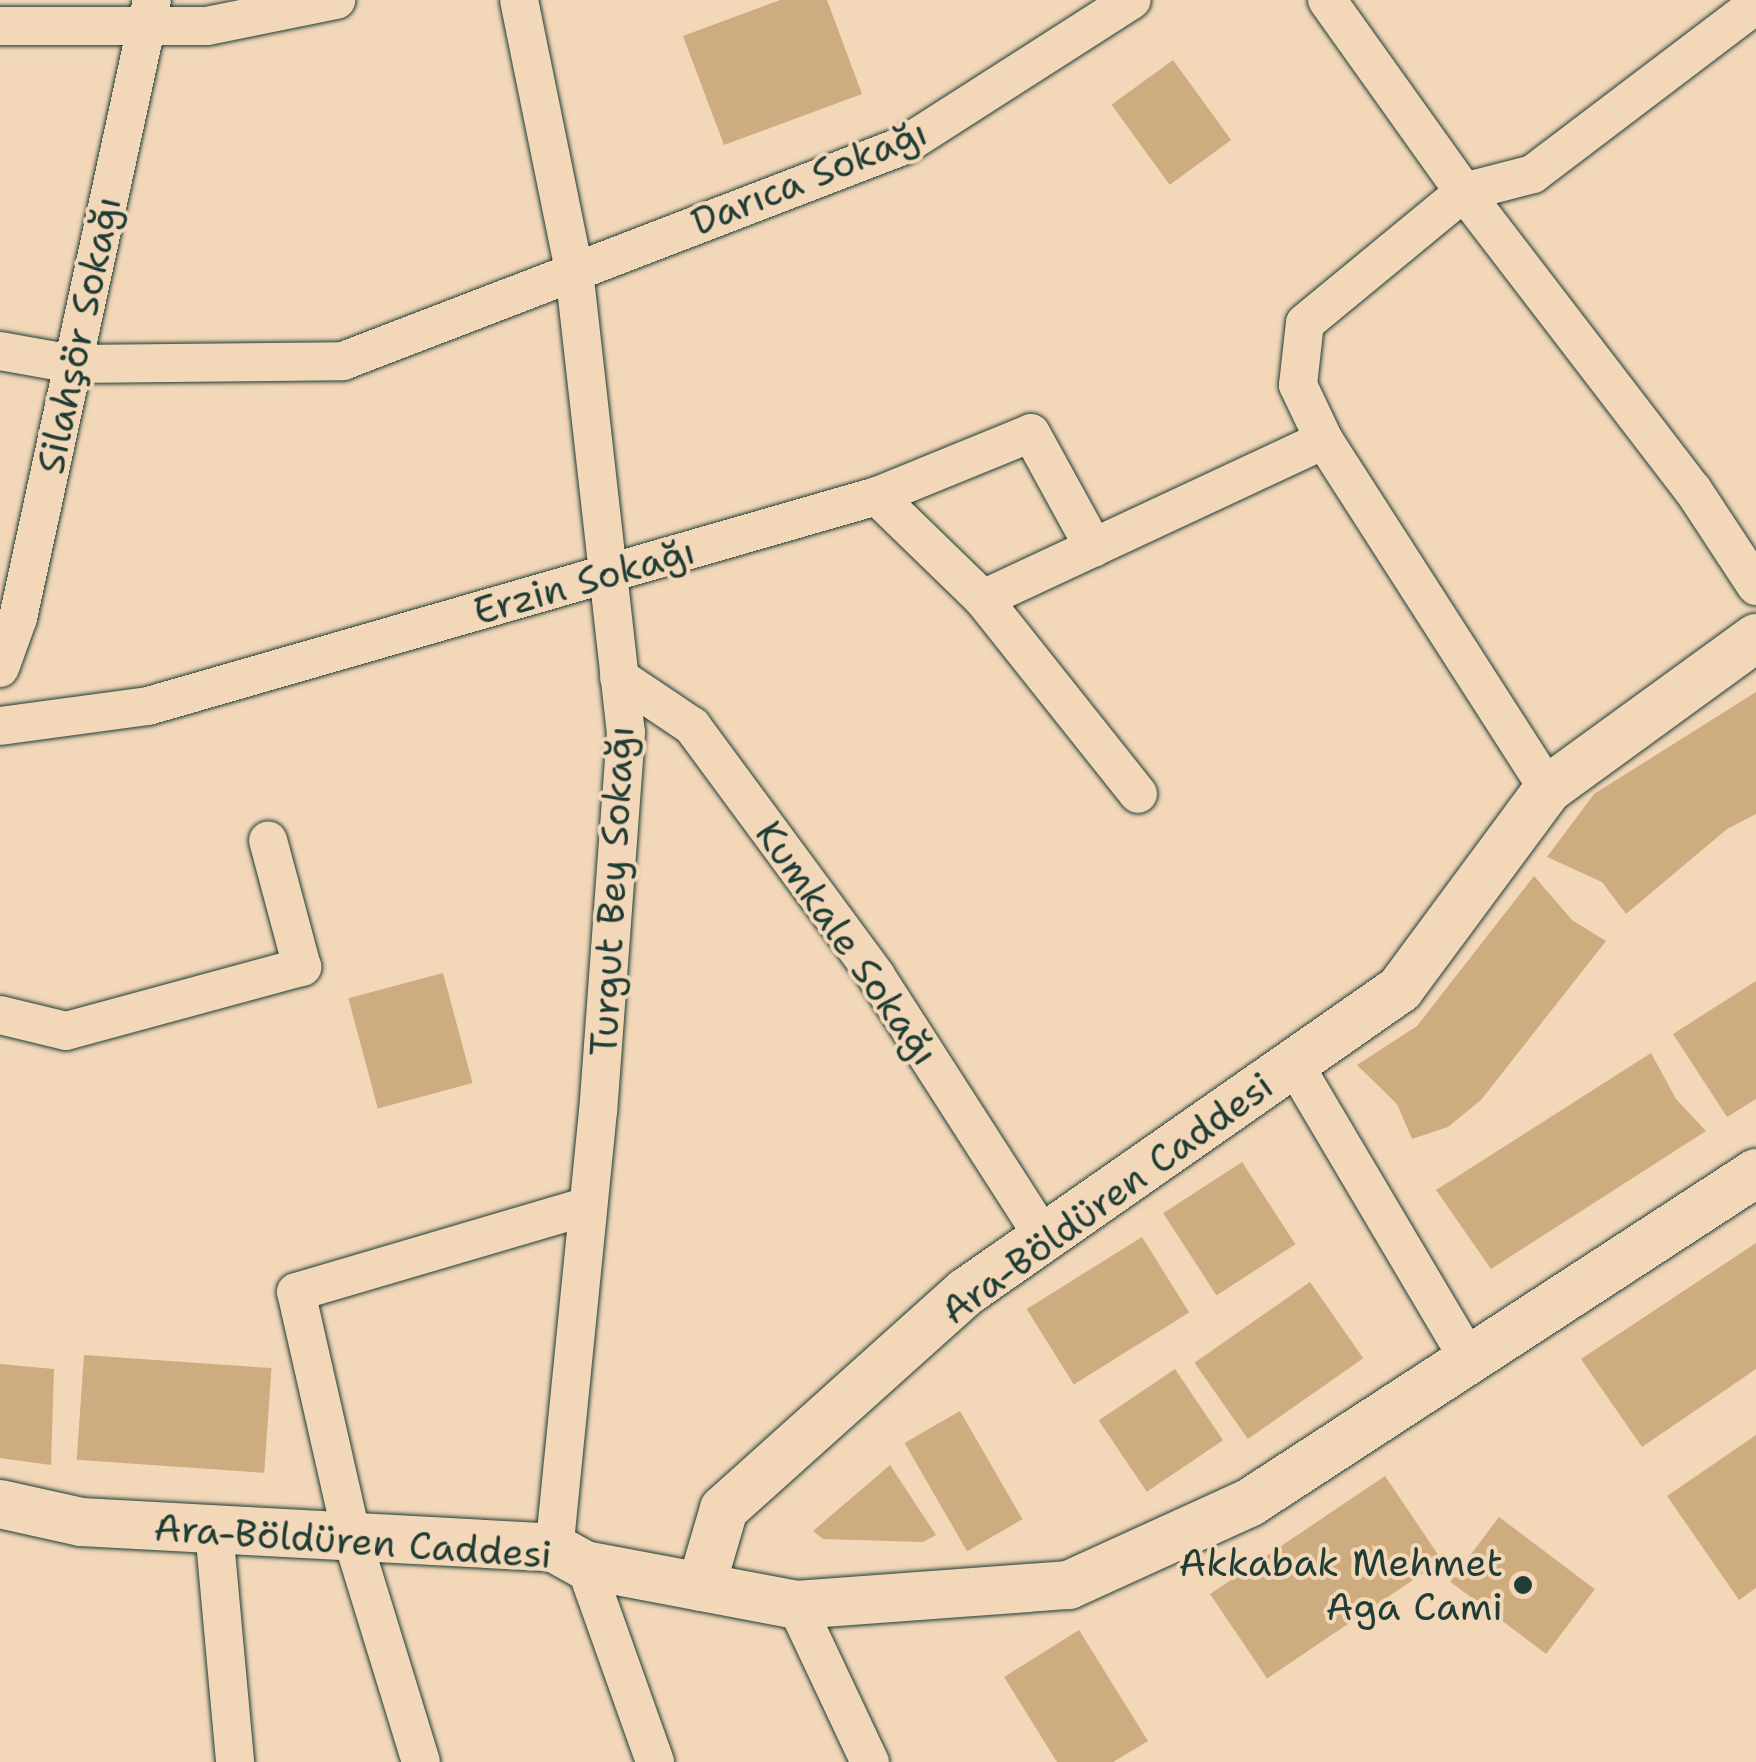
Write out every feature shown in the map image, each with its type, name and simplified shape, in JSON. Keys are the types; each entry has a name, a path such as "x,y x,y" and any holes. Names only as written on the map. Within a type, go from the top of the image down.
{"street":[{"path":"0,26 148,14 207,26 336,0"},
{"name":"Turgut Bey Sokağı","path":"519,0 574,270 605,576 626,732 588,1206 569,1556"},
{"name":"Darıca Sokağı","path":"0,351 73,364 344,361 906,146 1132,0"},
{"path":"1328,0 1464,192 1693,490 1756,586"},
{"path":"1548,789 1324,440 1298,385 1305,323 1464,192 1533,174 1756,5"},
{"name":"Silahşör Sokağı","path":"0,668 18,618 148,14"},
{"name":"Erzin Sokağı","path":"0,726 148,706 605,576 878,496 1030,433 1094,548"},
{"path":"983,599 1324,440"},
{"path":"878,496 983,599 1138,794"},
{"name":"Ara-Böldüren Caddesi","path":"0,1504 81,1522 569,1556 701,1587 724,1508 966,1292 1400,990 1548,789 1756,638"},
{"name":"Kumkale Sokağı","path":"619,678 692,726 876,976 1044,1238"},
{"path":"0,1015 66,1032 302,967 268,840"},
{"path":"1294,1064 1469,1360"},
{"path":"701,1587 796,1606 1070,1585 1249,1503 1756,1172"},
{"path":"421,1762 352,1538 296,1292 588,1206"},
{"path":"214,1530 235,1762"},
{"path":"569,1556 655,1762"},
{"path":"796,1606 870,1762"}],"building":[{"path":"780,0 827,0 862,94 724,145 683,36"},
{"path":"1173,60 1231,140 1170,185 1112,105"},
{"path":"1756,692 1756,814 1727,829 1626,914 1602,882 1547,857 1594,794"},
{"path":"1534,876 1572,920 1606,941 1481,1100 1448,1127 1412,1139 1397,1104 1357,1065 1417,1026"},
{"path":"443,973 473,1083 378,1108 348,998"},
{"path":"1756,981 1756,1099 1727,1117 1673,1034"},
{"path":"1651,1053 1676,1099 1706,1131 1491,1269 1436,1190"},
{"path":"1242,1162 1295,1244 1217,1295 1163,1213"},
{"path":"1142,1237 1189,1312 1074,1385 1027,1309"},
{"path":"1756,1243 1756,1369 1642,1447 1581,1359"},
{"path":"1310,1282 1363,1358 1248,1439 1194,1363"},
{"path":"84,1355 272,1368 264,1473 77,1460"},
{"path":"0,1364 54,1369 51,1465 0,1458"},
{"path":"1175,1369 1223,1440 1147,1492 1099,1420"},
{"path":"960,1411 1023,1519 967,1551 905,1443"},
{"path":"1756,1435 1756,1588 1739,1600 1667,1496"},
{"path":"890,1465 936,1535 923,1542 823,1539 813,1531"},
{"path":"1385,1476 1442,1561 1267,1679 1210,1594"},
{"name":"Akkabak Mehmet Aga Cami","path":"1499,1517 1595,1589 1546,1654 1450,1582"},
{"path":"1079,1630 1148,1741 1113,1762 1057,1762 1004,1677"}],"place":[{"name":"Akkabak Mehmet Aga Cami","path":"1523,1585"}]}
